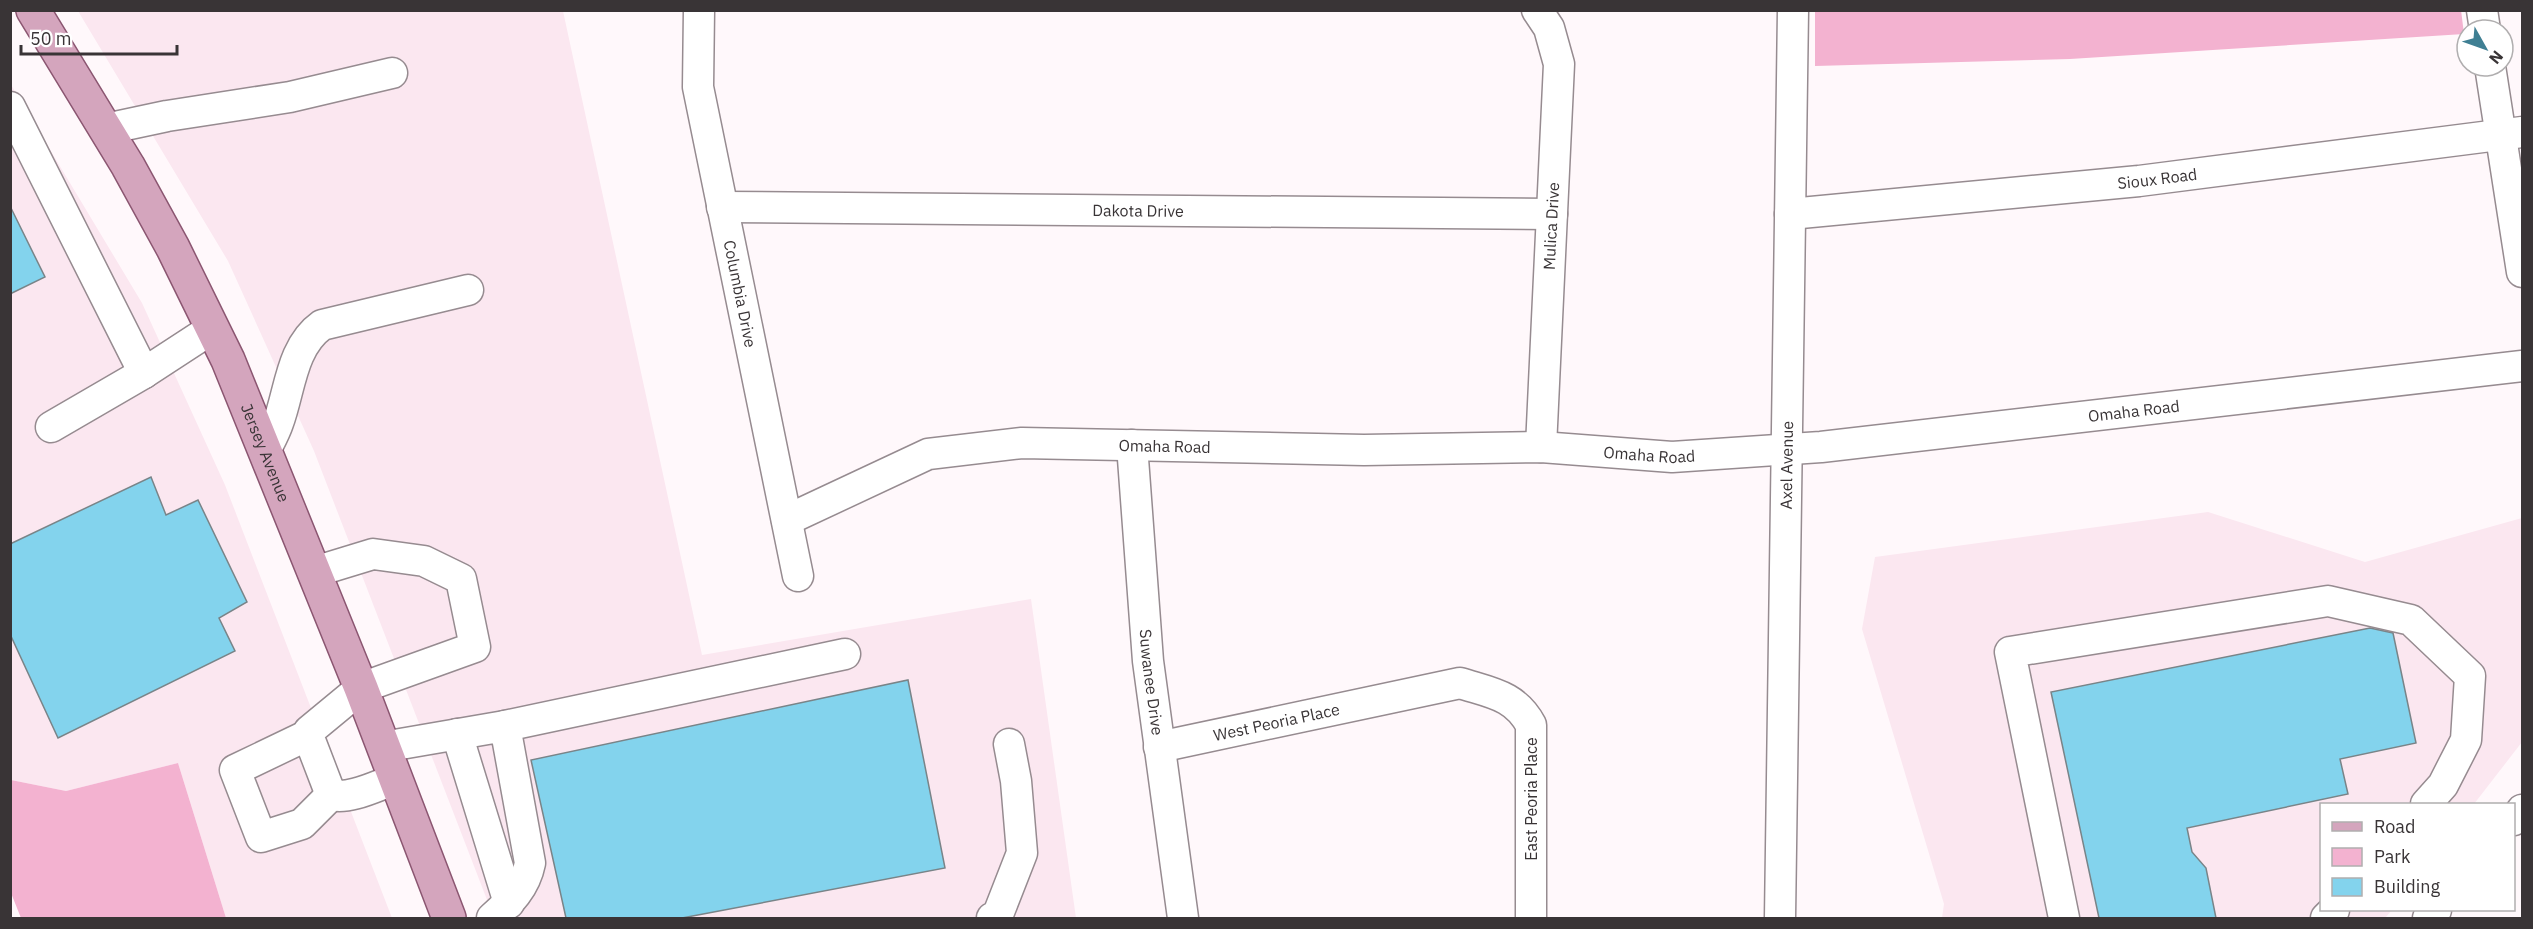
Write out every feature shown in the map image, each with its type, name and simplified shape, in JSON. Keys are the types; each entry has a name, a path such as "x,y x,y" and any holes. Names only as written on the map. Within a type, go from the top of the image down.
{"main road":[{"name":"Jersey Avenue","path":"33,10 106,129 173,248 213,328 266,449 449,918"}],"street":[{"name":"Columbia Drive","path":"699,10 698,87 798,576"},
{"name":"Mulica Drive","path":"1538,10 1550,28 1559,64 1541,447"},
{"name":"Axel Avenue","path":"1780,918 1793,10"},
{"path":"106,129 167,116 290,97 392,73"},
{"path":"2494,78 2511,133 2523,272"},
{"path":"10,107 144,373"},
{"name":"Sioux Road","path":"1790,214 2139,181 2511,133"},
{"name":"Dakota Drive","path":"722,207 1552,214"},
{"path":"266,449 279,422 288,382 312,332 322,325 468,290"},
{"path":"51,427 144,373 213,328"},
{"name":"Omaha Road","path":"787,520 928,454 1022,443 1364,450 1541,447 1672,457 1787,449 2523,366"},
{"name":"Suwanee Drive","path":"1132,446 1148,661 1183,918"},
{"path":"315,572 373,554 424,561 461,579 475,647 361,688 312,727 308,735 235,770 261,837 302,824 331,795"},
{"path":"2064,918 2010,652 2328,601 2411,620 2470,676 2466,740 2443,785 2427,803"},
{"path":"383,747 505,726 845,654"},
{"name":"East Peoria Place","path":"1394,696 1461,682 1505,697 1517,704 1524,712 1532,726 1531,918"},
{"name":"West Peoria Place","path":"1159,747 1394,696"},
{"path":"500,911 527,878 531,863 505,726"},
{"path":"457,734 500,911"},
{"path":"308,735 331,795"},
{"path":"992,918 997,917 1022,853 1016,781 1009,744"},
{"path":"331,795 338,796 396,779"}],"shaded area":[{"path":"78,11 563,11 702,655 1031,599 1076,918 494,918 314,451 228,261"},
{"path":"10,83 142,303 225,485 392,918 226,918 178,763 66,791 11,780"},
{"path":"2208,512 2365,562 2522,518 2522,742 2475,803 2320,803 2320,911 2391,911 2385,918 1942,918 1944,904 1862,629 1875,557"}],"green space":[{"path":"2461,10 2462,18 2455,18 2455,35 2070,59 1815,66 1815,11"},
{"path":"178,763 226,918 21,918 11,893 11,780 66,791"}],"building":[{"path":"10,206 45,277 10,294"},
{"path":"151,477 166,515 198,500 247,602 219,618 235,651 58,738 10,634 10,544"},
{"path":"2370,628 2393,633 2416,743 2340,759 2348,794 2187,828 2192,852 2206,868 2216,918 2099,918 2051,692"},
{"path":"908,680 945,868 682,918 566,918 531,760"}]}
